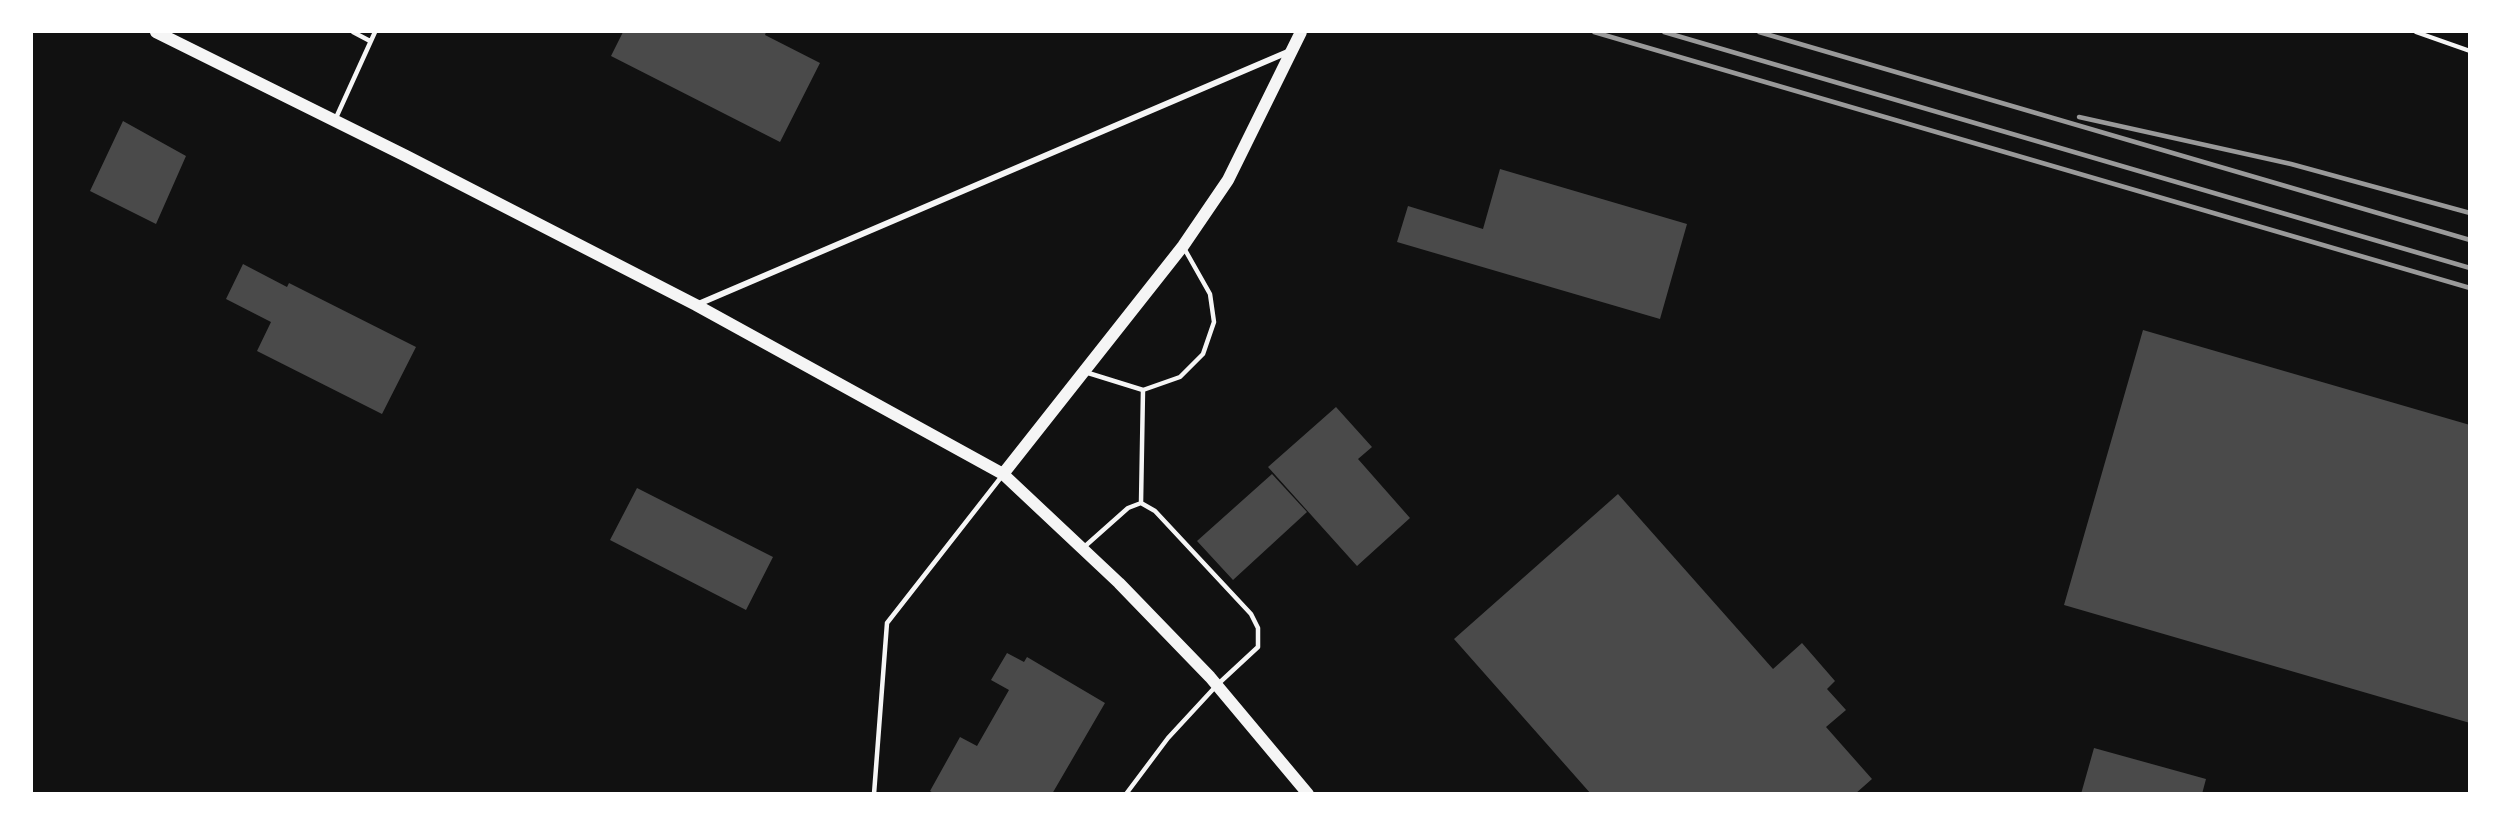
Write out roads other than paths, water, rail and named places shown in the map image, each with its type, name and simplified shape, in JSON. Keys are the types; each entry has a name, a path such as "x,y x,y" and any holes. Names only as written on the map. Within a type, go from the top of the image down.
{"main road":[{"path":"156,32 335,120 696,305 1003,474 1083,548 1217,686 1308,794"},
{"path":"1003,474 1183,246 1228,180 1301,32"}],"street":[{"path":"696,305 1293,49"}],"lane":[{"path":"352,32 370,41"},
{"path":"335,120 375,32"},
{"path":"2416,32 2469,51"},
{"path":"1084,371 1143,390 1180,377 1203,354 1215,322 1210,294 1183,246"},
{"path":"1141,503 1143,390"},
{"path":"874,794 887,623 1003,474"},
{"path":"1083,548 1128,508 1141,503"},
{"path":"1126,794 1168,738 1258,647 1258,628 1251,614 1155,511 1141,503"}],"railway":[{"path":"1594,32 2470,288"},
{"path":"1664,32 2470,268"},
{"path":"1759,32 2470,240"},
{"path":"2079,117 2291,164 2470,213"}]}
